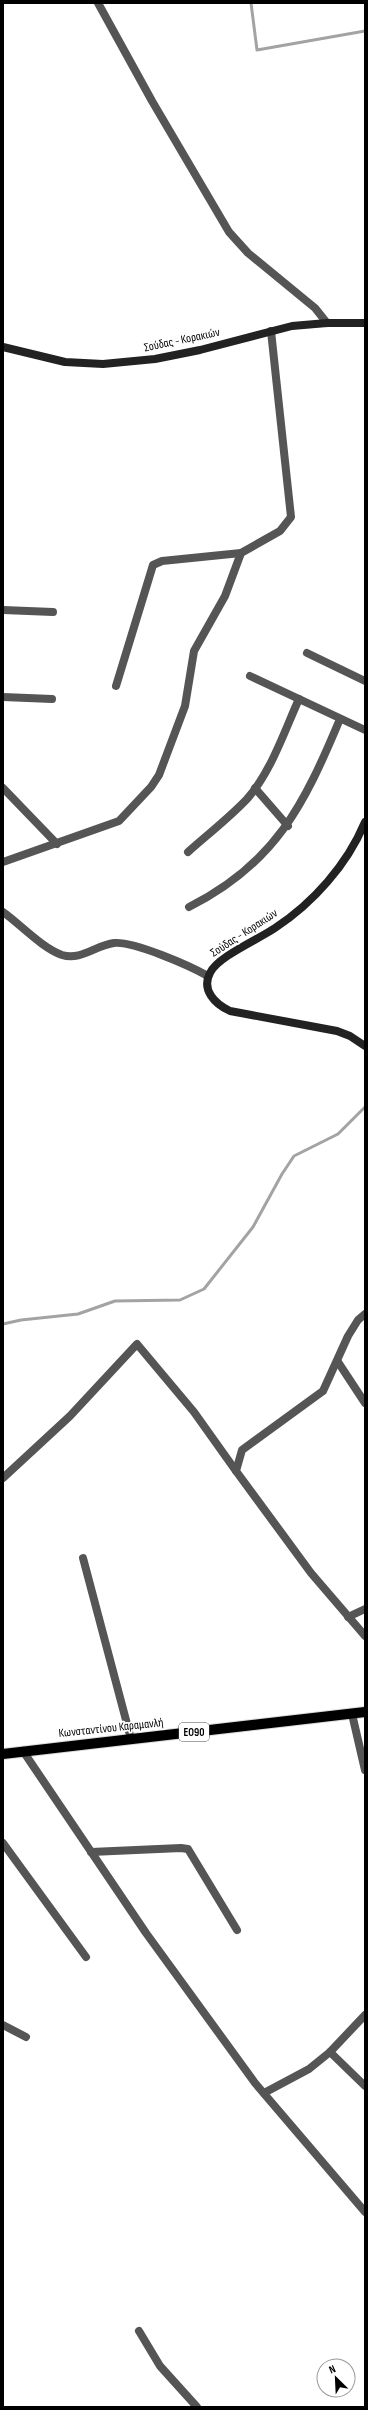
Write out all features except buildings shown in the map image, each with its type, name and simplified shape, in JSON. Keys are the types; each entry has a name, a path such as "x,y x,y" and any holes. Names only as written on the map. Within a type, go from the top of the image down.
{"main road":[{"name":"Σούδας - Κορακιών","path":"3,347 65,362 103,364 155,359 200,350 271,330 327,322 365,323"},
{"name":"Σούδας - Κορακιών","path":"365,822 343,862 317,894 277,927 219,962 208,976 207,985 210,996 218,1004 230,1011 331,1030 350,1036 365,1046"},
{"name":"Κωνσταντίνου Καραμανλή","path":"3,1754 365,1712"}],"street":[{"path":"98,3 152,101 229,232 248,253 315,308 327,322"},
{"path":"116,686 153,566 162,561 241,553 280,531 291,517 271,330"},
{"path":"3,862 119,821 151,787 159,775 185,706 194,651 225,596 241,553"},
{"path":"3,610 54,612"},
{"path":"307,652 365,681"},
{"path":"250,676 365,730"},
{"path":"3,697 52,699"},
{"path":"188,852 236,809 255,788 280,741 299,699"},
{"path":"189,907 222,889 243,874 263,856 288,826 313,779 340,719"},
{"path":"3,788 57,844"},
{"path":"255,788 288,826"},
{"path":"3,912 51,949 62,955 72,956 115,943 127,945 186,964 208,976"},
{"path":"236,1471 242,1450 323,1391 338,1362 348,1336 358,1320 365,1314"},
{"path":"3,1478 70,1416 137,1344 194,1412 298,1556 365,1636"},
{"path":"338,1362 365,1402"},
{"path":"83,1558 131,1739"},
{"path":"348,1617 365,1609"},
{"path":"352,1714 365,1770"},
{"path":"23,1751 146,1933 264,2093 365,2212"},
{"path":"3,1843 86,1957"},
{"path":"91,1852 181,1848 188,1849 238,1930"},
{"path":"264,2093 309,2069 330,2052 365,2015"},
{"path":"3,2025 26,2037"},
{"path":"330,2052 365,2086"},
{"path":"139,2331 160,2366 175,2385 197,2407"}],"waterway":[{"path":"251,3 257,50 365,31"},
{"path":"3,1324 21,1320 78,1314 115,1301 180,1300 204,1289 253,1227 282,1174 294,1156 338,1134 365,1107"}]}
